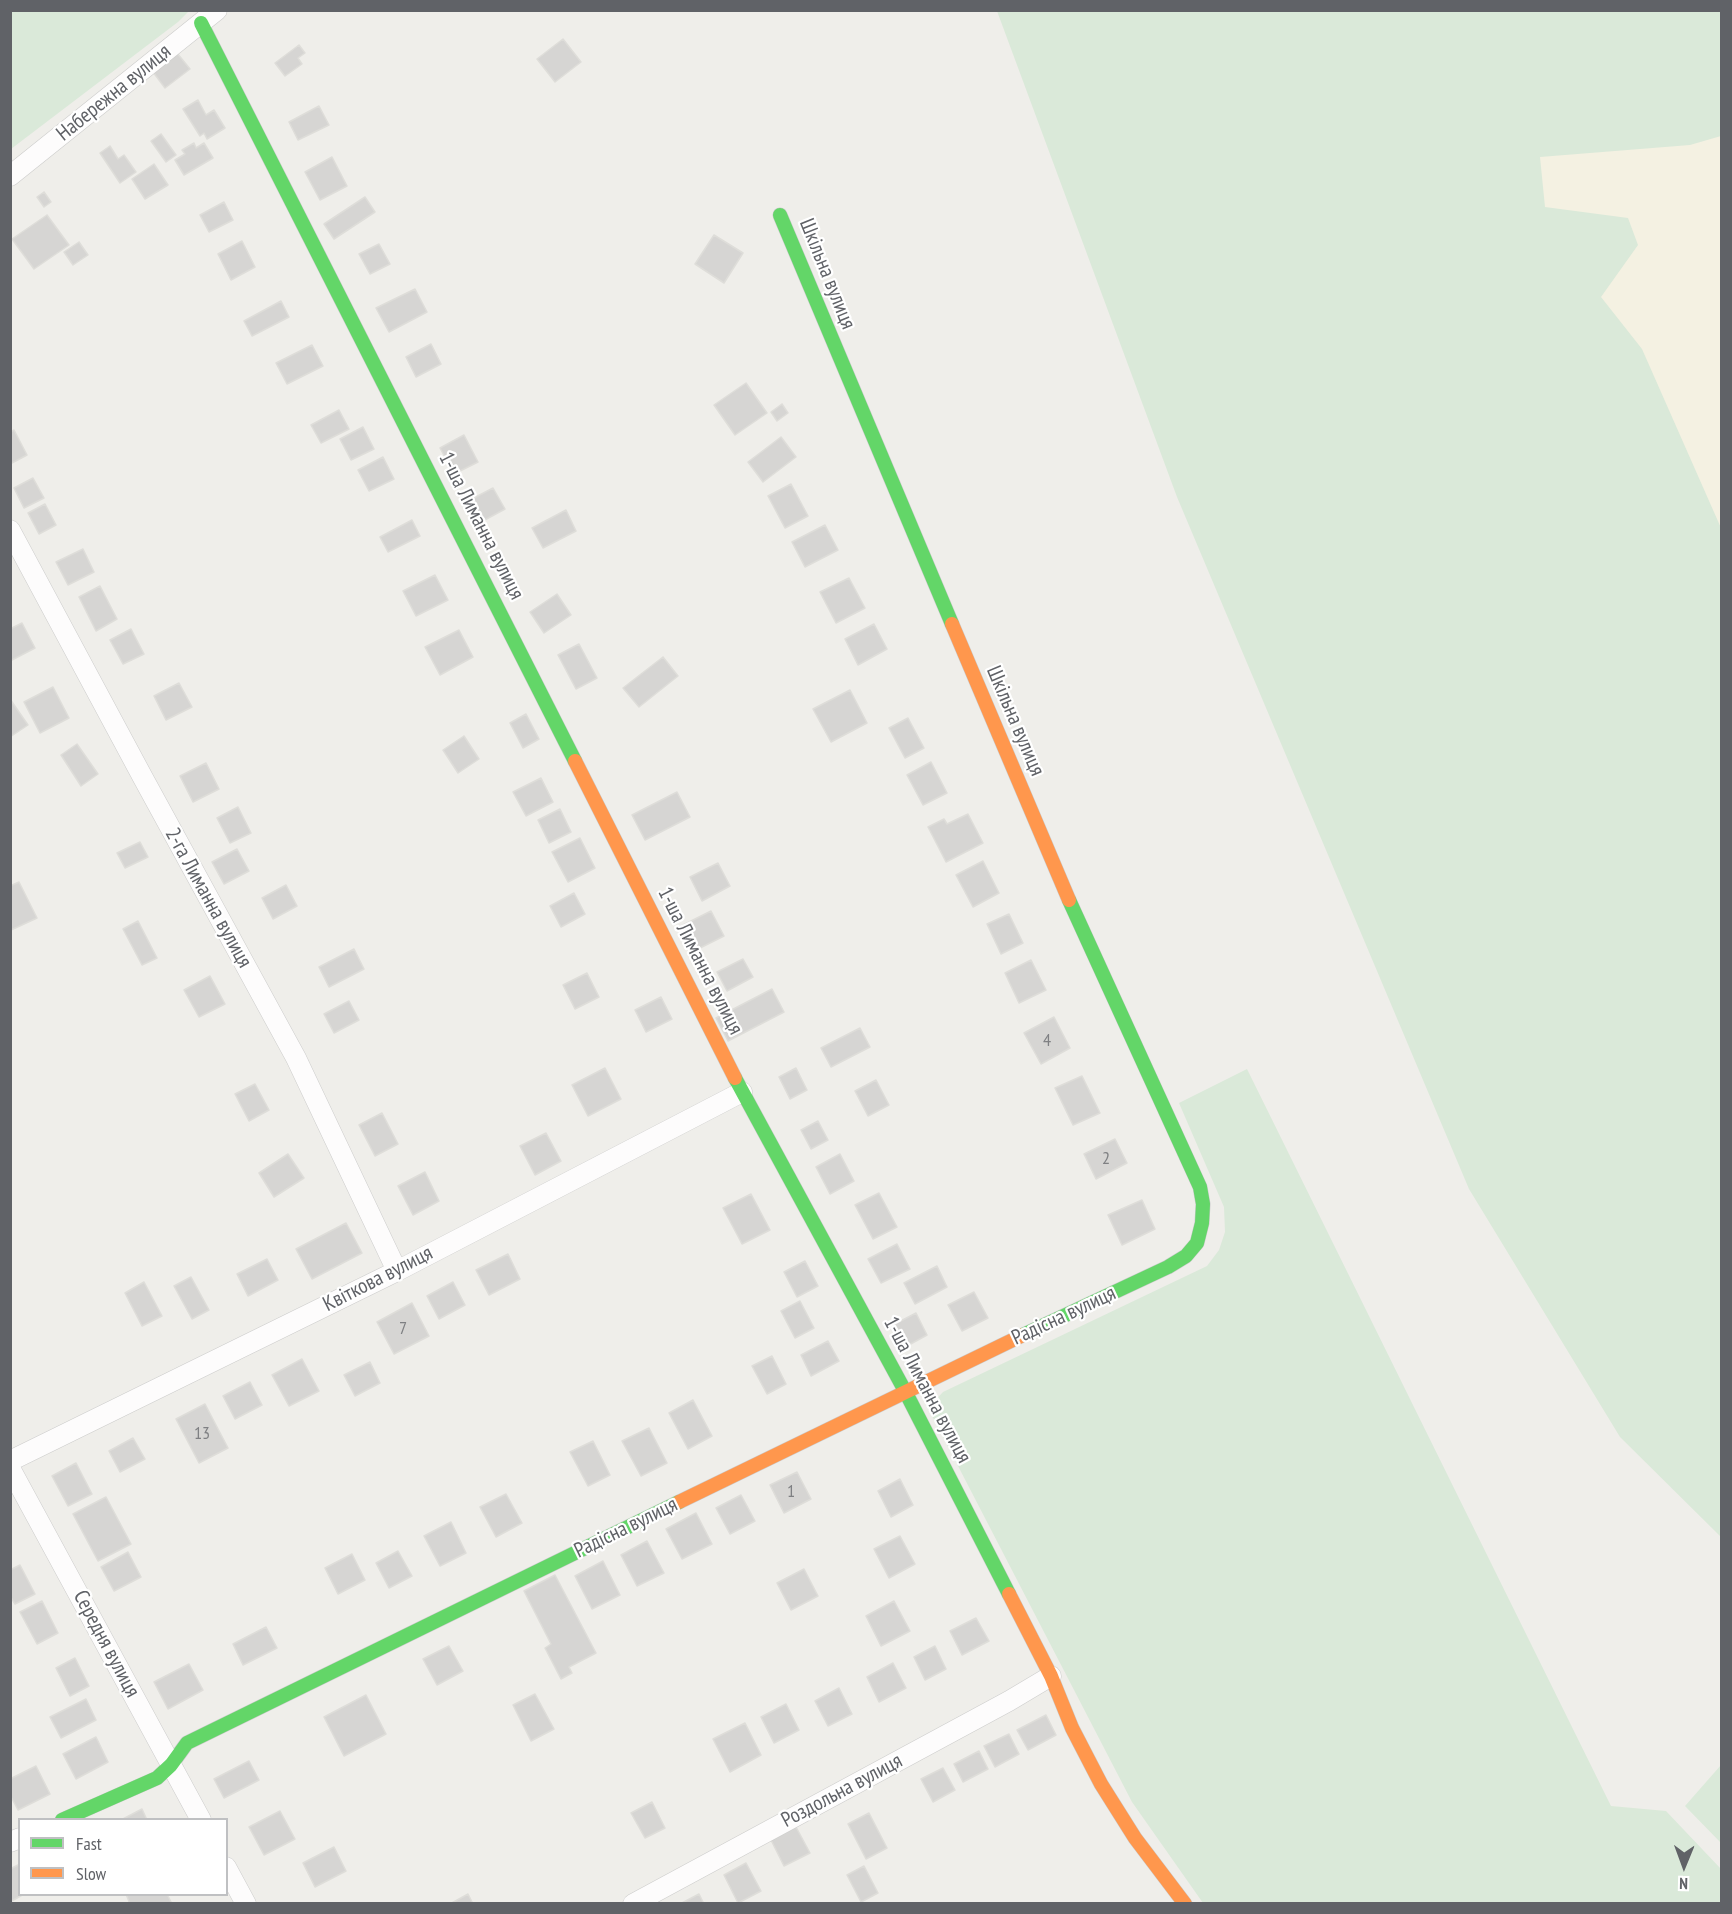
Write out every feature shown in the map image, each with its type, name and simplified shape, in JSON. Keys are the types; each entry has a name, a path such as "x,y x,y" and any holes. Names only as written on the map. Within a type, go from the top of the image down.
{"street":[{"name":"Набережна вулиця","path":"10,176 217,10"},
{"name":"1-ша Лиманна вулиця","path":"201,23 742,1092 905,1391 1051,1676 1072,1728 1101,1784 1135,1838 1185,1904"},
{"name":"Шкільна вулиця","path":"780,215 1055,870 1196,1177 1203,1204 1197,1243"},
{"name":"2-га Лиманна вулиця","path":"10,530 296,1058 397,1271"},
{"name":"Квіткова вулиця","path":"10,1461 397,1271 742,1092"},
{"name":"Радісна вулиця","path":"67,1818 158,1778 171,1766 186,1743 905,1391 1168,1267 1186,1256 1197,1243"},
{"name":"Середня вулиця","path":"10,1468 200,1818"},
{"name":"Роздольна вулиця","path":"633,1904 999,1707 1051,1676"},
{"path":"228,1871 246,1904"}],"green space":[{"path":"10,11 189,11 178,22 11,149"},
{"path":"997,11 1721,11 1721,1537 1620,1437 1469,1189 1177,497"},
{"path":"1247,1069 1611,1806 1666,1811 1721,1869 1721,1903 1203,1903 1132,1802 928,1408 943,1392 1207,1266 1219,1250 1225,1232 1224,1207 1179,1103"},
{"path":"1721,1765 1721,1843 1685,1806"}],"sand":[{"path":"1722,136 1721,528 1642,349 1601,297 1638,245 1628,218 1545,207 1540,157 1690,145"}],"building":[{"path":"563,39 581,62 555,82 537,59"},
{"path":"299,45 305,53 298,58 302,64 285,76 275,63"},
{"path":"177,53 190,69 165,88 153,72"},
{"path":"198,100 206,115 214,110 225,128 207,139 204,133 200,136 183,109"},
{"path":"319,106 329,125 298,140 289,122"},
{"path":"161,134 176,155 166,162 151,141"},
{"path":"194,143 196,148 204,143 213,158 184,175 175,160 185,154 182,150"},
{"path":"110,146 118,159 124,155 136,172 120,183 100,153"},
{"path":"332,157 347,186 320,200 305,172"},
{"path":"154,164 168,185 145,199 132,179"},
{"path":"44,192 51,202 44,207 37,197"},
{"path":"365,197 375,212 334,239 324,224"},
{"path":"224,202 233,220 209,232 200,215"},
{"path":"47,215 69,245 34,269 12,239"},
{"path":"714,235 743,253 724,283 695,264"},
{"path":"242,241 255,267 231,280 218,254"},
{"path":"79,242 88,255 73,265 64,252"},
{"path":"379,244 390,264 370,274 359,254"},
{"path":"415,289 427,312 389,332 376,308"},
{"path":"281,301 289,317 252,336 244,321"},
{"path":"431,344 441,364 416,377 406,357"},
{"path":"312,345 323,366 287,384 276,363"},
{"path":"746,383 767,413 735,435 714,405"},
{"path":"782,404 788,413 777,421 771,412"},
{"path":"339,410 349,429 321,443 311,425"},
{"path":"363,427 374,449 351,460 340,439"},
{"path":"14,430 27,455 10,464 10,432"},
{"path":"464,435 478,462 454,474 440,448"},
{"path":"781,437 796,457 763,482 748,462"},
{"path":"383,457 394,479 369,491 358,470"},
{"path":"33,478 44,498 24,508 14,488"},
{"path":"791,484 808,516 785,528 768,496"},
{"path":"493,488 505,509 481,522 470,500"},
{"path":"45,504 56,525 39,534 28,513"},
{"path":"566,510 576,531 543,548 532,528"},
{"path":"412,520 420,536 388,552 380,537"},
{"path":"825,525 838,550 805,567 792,542"},
{"path":"83,549 94,572 68,585 56,562"},
{"path":"435,575 448,600 416,616 403,591"},
{"path":"849,578 865,608 836,623 820,592"},
{"path":"100,586 117,619 96,631 79,597"},
{"path":"557,594 571,615 544,633 530,612"},
{"path":"22,623 35,648 10,661 10,629"},
{"path":"874,624 887,649 858,665 845,639"},
{"path":"131,629 144,654 123,664 110,640"},
{"path":"459,630 473,657 440,675 425,647"},
{"path":"579,644 597,678 576,689 558,655"},
{"path":"663,657 678,676 639,707 623,688"},
{"path":"179,683 192,707 166,720 154,696"},
{"path":"53,687 69,718 40,733 24,702"},
{"path":"850,690 867,723 831,742 813,709"},
{"path":"10,699 28,725 10,737"},
{"path":"526,714 539,739 523,748 510,723"},
{"path":"908,718 924,748 905,758 889,728"},
{"path":"464,736 479,759 458,773 443,750"},
{"path":"77,744 98,774 81,786 61,755"},
{"path":"931,762 947,793 923,805 907,775"},
{"path":"206,763 219,789 193,802 180,776"},
{"path":"541,778 553,802 526,816 513,792"},
{"path":"677,792 690,817 645,840 632,815"},
{"path":"238,807 251,833 230,843 217,818"},
{"path":"560,809 571,832 549,843 538,820"},
{"path":"968,814 983,843 946,862 928,827 944,819 947,824"},
{"path":"580,838 595,868 568,882 552,852"},
{"path":"140,842 148,857 125,868 117,853"},
{"path":"237,849 249,871 224,884 212,862"},
{"path":"983,861 999,893 973,907 956,875"},
{"path":"718,863 730,886 702,901 690,877"},
{"path":"19,882 37,918 11,930 10,886"},
{"path":"286,885 297,906 273,919 262,898"},
{"path":"574,893 585,914 561,927 550,906"},
{"path":"711,911 724,936 692,952 679,927"},
{"path":"1009,914 1023,943 1001,954 987,924"},
{"path":"138,921 157,958 142,965 123,929"},
{"path":"354,949 364,969 329,987 319,967"},
{"path":"743,959 753,977 727,991 717,972"},
{"path":"1031,960 1046,990 1019,1003 1005,973"},
{"path":"587,973 599,997 575,1009 563,985"},
{"path":"210,976 225,1004 199,1017 184,990"},
{"path":"772,989 784,1012 728,1041 716,1018"},
{"path":"661,997 672,1019 646,1032 635,1010"},
{"path":"349,1001 359,1020 334,1033 324,1014"},
{"path":"1054,1017 1070,1048 1041,1064 1024,1033"},
{"path":"860,1028 870,1047 831,1067 821,1048"},
{"path":"605,1068 621,1099 588,1116 572,1085"},
{"path":"796,1068 807,1090 790,1099 779,1077"},
{"path":"1082,1076 1100,1113 1073,1125 1055,1088"},
{"path":"876,1080 889,1105 868,1116 855,1091"},
{"path":"255,1084 269,1110 249,1121 235,1094"},
{"path":"382,1113 398,1144 375,1156 359,1125"},
{"path":"818,1121 828,1140 811,1149 801,1130"},
{"path":"546,1133 561,1161 535,1175 520,1146"},
{"path":"1115,1139 1127,1163 1096,1179 1084,1154"},
{"path":"288,1154 304,1178 274,1197 259,1173"},
{"path":"840,1154 854,1181 830,1194 816,1167"},
{"path":"425,1172 439,1201 413,1215 398,1186"},
{"path":"879,1193 897,1227 873,1239 855,1205"},
{"path":"751,1194 770,1230 742,1244 723,1208"},
{"path":"1142,1200 1155,1229 1122,1245 1108,1215"},
{"path":"346,1223 362,1253 312,1279 296,1249"},
{"path":"897,1244 910,1269 881,1283 868,1259"},
{"path":"508,1254 520,1279 489,1295 476,1270"},
{"path":"267,1259 278,1280 248,1296 237,1274"},
{"path":"805,1261 818,1286 797,1297 784,1272"},
{"path":"937,1266 947,1287 915,1304 904,1283"},
{"path":"191,1277 209,1310 192,1319 174,1286"},
{"path":"144,1282 162,1316 142,1326 125,1293"},
{"path":"453,1282 465,1305 439,1319 427,1296"},
{"path":"974,1292 988,1318 962,1331 948,1305"},
{"path":"800,1301 814,1328 795,1338 781,1311"},
{"path":"412,1303 429,1336 394,1354 377,1322"},
{"path":"916,1313 927,1335 907,1346 895,1324"},
{"path":"828,1341 839,1361 811,1376 801,1355"},
{"path":"772,1356 786,1384 767,1394 752,1366"},
{"path":"302,1359 319,1391 289,1406 272,1375"},
{"path":"370,1362 380,1383 355,1396 344,1375"},
{"path":"250,1382 262,1405 235,1419 223,1396"},
{"path":"693,1400 712,1436 688,1449 669,1413"},
{"path":"205,1404 228,1448 199,1463 176,1419"},
{"path":"649,1428 667,1463 641,1476 622,1441"},
{"path":"133,1438 145,1459 120,1472 109,1451"},
{"path":"593,1441 610,1475 588,1486 570,1452"},
{"path":"76,1463 92,1494 68,1506 52,1476"},
{"path":"797,1472 811,1499 784,1513 770,1485"},
{"path":"900,1479 913,1505 891,1517 878,1491"},
{"path":"506,1494 522,1523 496,1537 480,1507"},
{"path":"741,1495 755,1521 730,1534 716,1508"},
{"path":"106,1497 131,1544 98,1561 73,1514"},
{"path":"696,1513 712,1544 682,1559 666,1529"},
{"path":"451,1522 466,1553 440,1566 424,1536"},
{"path":"900,1536 915,1564 889,1578 874,1549"},
{"path":"647,1541 664,1573 637,1586 621,1555"},
{"path":"398,1551 412,1576 389,1588 376,1563"},
{"path":"128,1552 141,1577 114,1591 101,1567"},
{"path":"352,1554 365,1580 338,1594 325,1568"},
{"path":"603,1561 620,1595 592,1609 575,1576"},
{"path":"20,1565 35,1594 15,1604 10,1596 10,1570"},
{"path":"804,1569 818,1596 791,1610 777,1583"},
{"path":"555,1575 596,1653 569,1667 572,1673 561,1679 545,1648 551,1644 524,1591"},
{"path":"42,1601 58,1633 37,1644 20,1612"},
{"path":"894,1601 910,1631 881,1646 866,1616"},
{"path":"976,1618 989,1641 962,1655 950,1631"},
{"path":"266,1627 277,1648 243,1665 233,1644"},
{"path":"449,1646 463,1671 437,1685 423,1659"},
{"path":"935,1646 946,1669 925,1680 914,1657"},
{"path":"75,1658 89,1686 70,1696 56,1668"},
{"path":"893,1663 906,1688 879,1702 867,1677"},
{"path":"189,1664 203,1690 168,1709 154,1682"},
{"path":"839,1688 852,1714 828,1726 815,1701"},
{"path":"535,1694 554,1729 531,1741 513,1705"},
{"path":"366,1695 386,1734 344,1756 324,1717"},
{"path":"86,1699 96,1720 61,1738 50,1717"},
{"path":"786,1704 799,1730 774,1743 761,1717"},
{"path":"1046,1715 1056,1735 1028,1750 1017,1730"},
{"path":"745,1723 761,1755 730,1772 713,1739"},
{"path":"1009,1734 1019,1754 995,1767 984,1746"},
{"path":"96,1737 108,1762 76,1779 63,1754"},
{"path":"979,1751 988,1769 963,1782 954,1764"},
{"path":"249,1761 259,1780 224,1798 214,1779"},
{"path":"36,1766 50,1794 18,1810 10,1795 10,1779"},
{"path":"943,1768 955,1790 933,1802 921,1779"},
{"path":"652,1802 665,1828 645,1838 631,1813"},
{"path":"142,1809 146,1818 125,1818"},
{"path":"280,1811 295,1839 264,1855 249,1827"},
{"path":"869,1813 887,1848 866,1859 848,1824"},
{"path":"796,1827 810,1853 784,1866 771,1840"},
{"path":"334,1847 346,1871 315,1887 303,1863"},
{"path":"746,1863 761,1891 738,1903 724,1875"},
{"path":"18,1865 18,1896 20,1896 10,1902 10,1869"},
{"path":"864,1866 878,1893 861,1902 847,1875"},
{"path":"468,1894 473,1904 450,1904"},
{"path":"699,1894 704,1904 680,1904"},
{"path":"127,1896 168,1896 172,1904 130,1904"}],"traffic: fast":[{"path":"201,23 575,761"},
{"path":"780,215 952,624"},
{"path":"1023,1335 1168,1267 1186,1256 1197,1243 1202,1223 1203,1204 1200,1187 1069,900"},
{"path":"735,1078 905,1391 1009,1594"},
{"path":"67,1818 157,1778 171,1765 187,1743 679,1502"}],"traffic: slow":[{"path":"952,624 1069,900"},
{"path":"575,761 735,1078"},
{"path":"679,1502 1023,1335"},
{"path":"1009,1594 1051,1676 1072,1728 1101,1784 1135,1838 1185,1904"}]}
